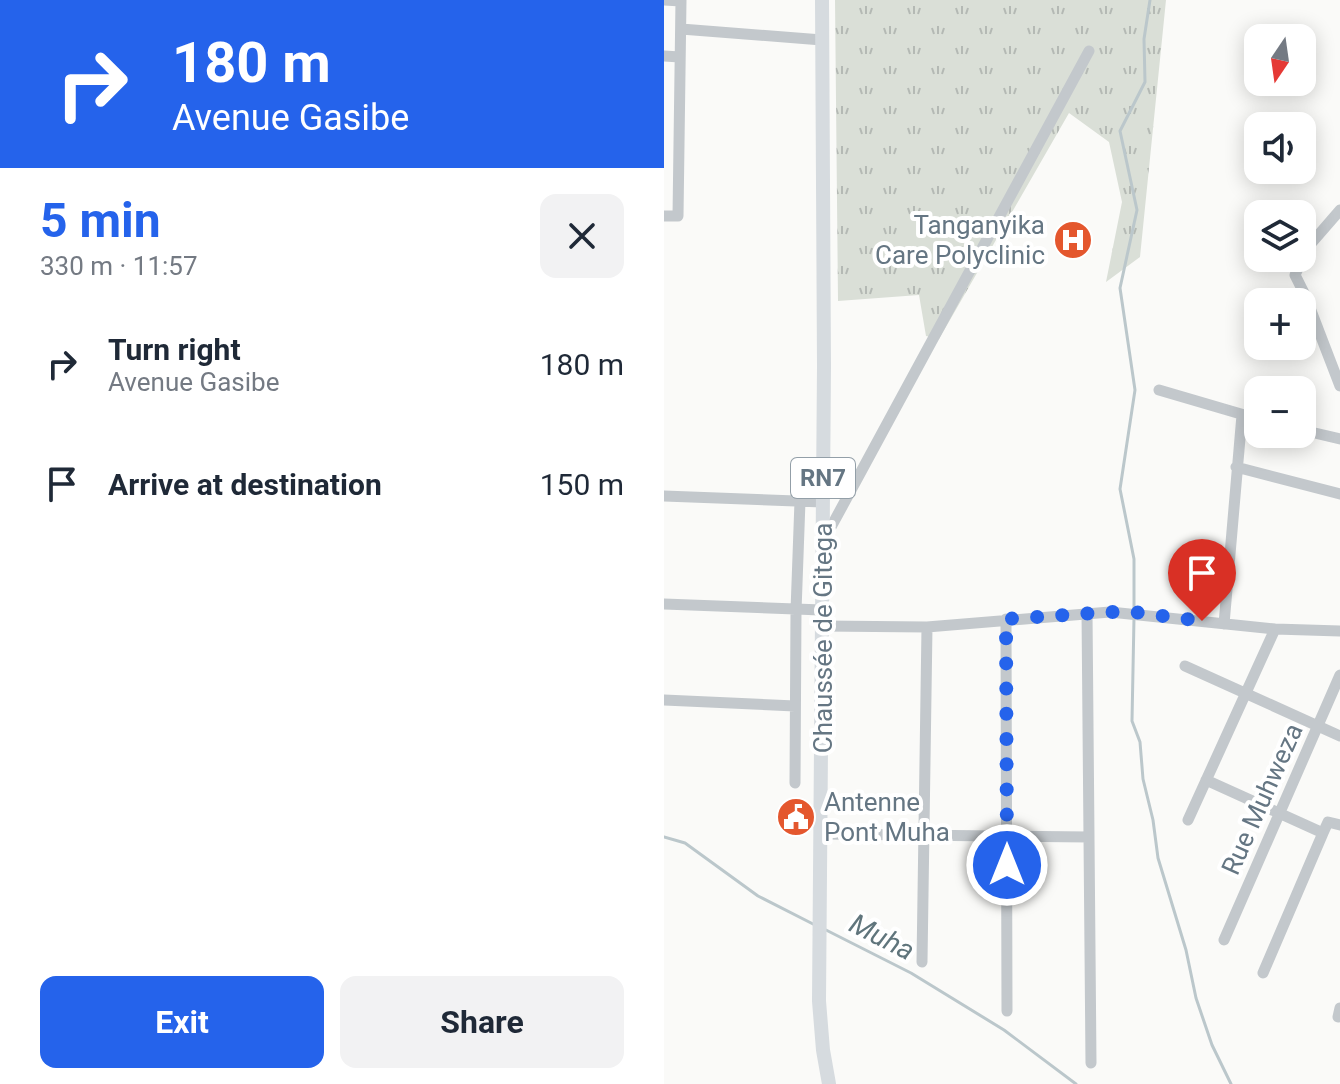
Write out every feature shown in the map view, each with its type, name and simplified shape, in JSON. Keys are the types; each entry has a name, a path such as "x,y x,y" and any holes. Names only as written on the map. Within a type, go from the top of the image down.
{"main road":[{"name":"Chaussée de Gitega","path":"822,0 824,541 820,979 823,1050 829,1084"}],"street":[{"path":"664,0 681,0 678,216 664,216"},
{"path":"681,29 822,40"},
{"path":"824,541 1089,51"},
{"path":"664,56 680,57"},
{"path":"1340,210 1308,247 1295,275 1340,386"},
{"path":"1159,390 1242,415 1224,624"},
{"path":"1316,433 1340,439"},
{"path":"1236,467 1340,494"},
{"path":"664,496 823,502"},
{"path":"795,783 800,501"},
{"path":"664,604 822,610"},
{"path":"1087,612 1091,1063"},
{"path":"822,626 927,627 1087,612 1133,612 1275,629 1340,631"},
{"path":"1006,619 1007,1011"},
{"path":"922,962 927,627"},
{"path":"1188,820 1275,629"},
{"path":"1185,666 1340,736"},
{"name":"Rue Muhweza","path":"1224,940 1340,675"},
{"path":"664,700 795,706"},
{"path":"1206,780 1323,833"},
{"path":"1263,973 1328,822 1340,825"},
{"path":"823,834 1089,837"}],"green space":[{"path":"835,0 1166,0 1140,257 1106,282 1122,202 1109,142 1069,113 939,339 926,336 919,295 838,301"}],"waterway":[{"path":"1134,610 1134,559 1120,489 1135,390 1120,288 1137,210 1120,131 1145,82 1144,39 1150,0"},
{"path":"1134,618 1132,721 1140,742 1143,779 1158,858 1186,950 1196,998 1212,1045 1231,1084"},
{"name":"Muha","path":"664,837 685,843 758,896 815,925"},
{"name":"Muha","path":"826,930 911,973 1004,1030 1076,1084"}],"place":[{"name":"Tanganyika Care Polyclinic","path":"1073,240"},
{"name":"Antenne Pont Muha","path":"796,817"}],"route":[{"path":"1007,865 1006,619 1087,612 1133,612 1202,621"}]}
